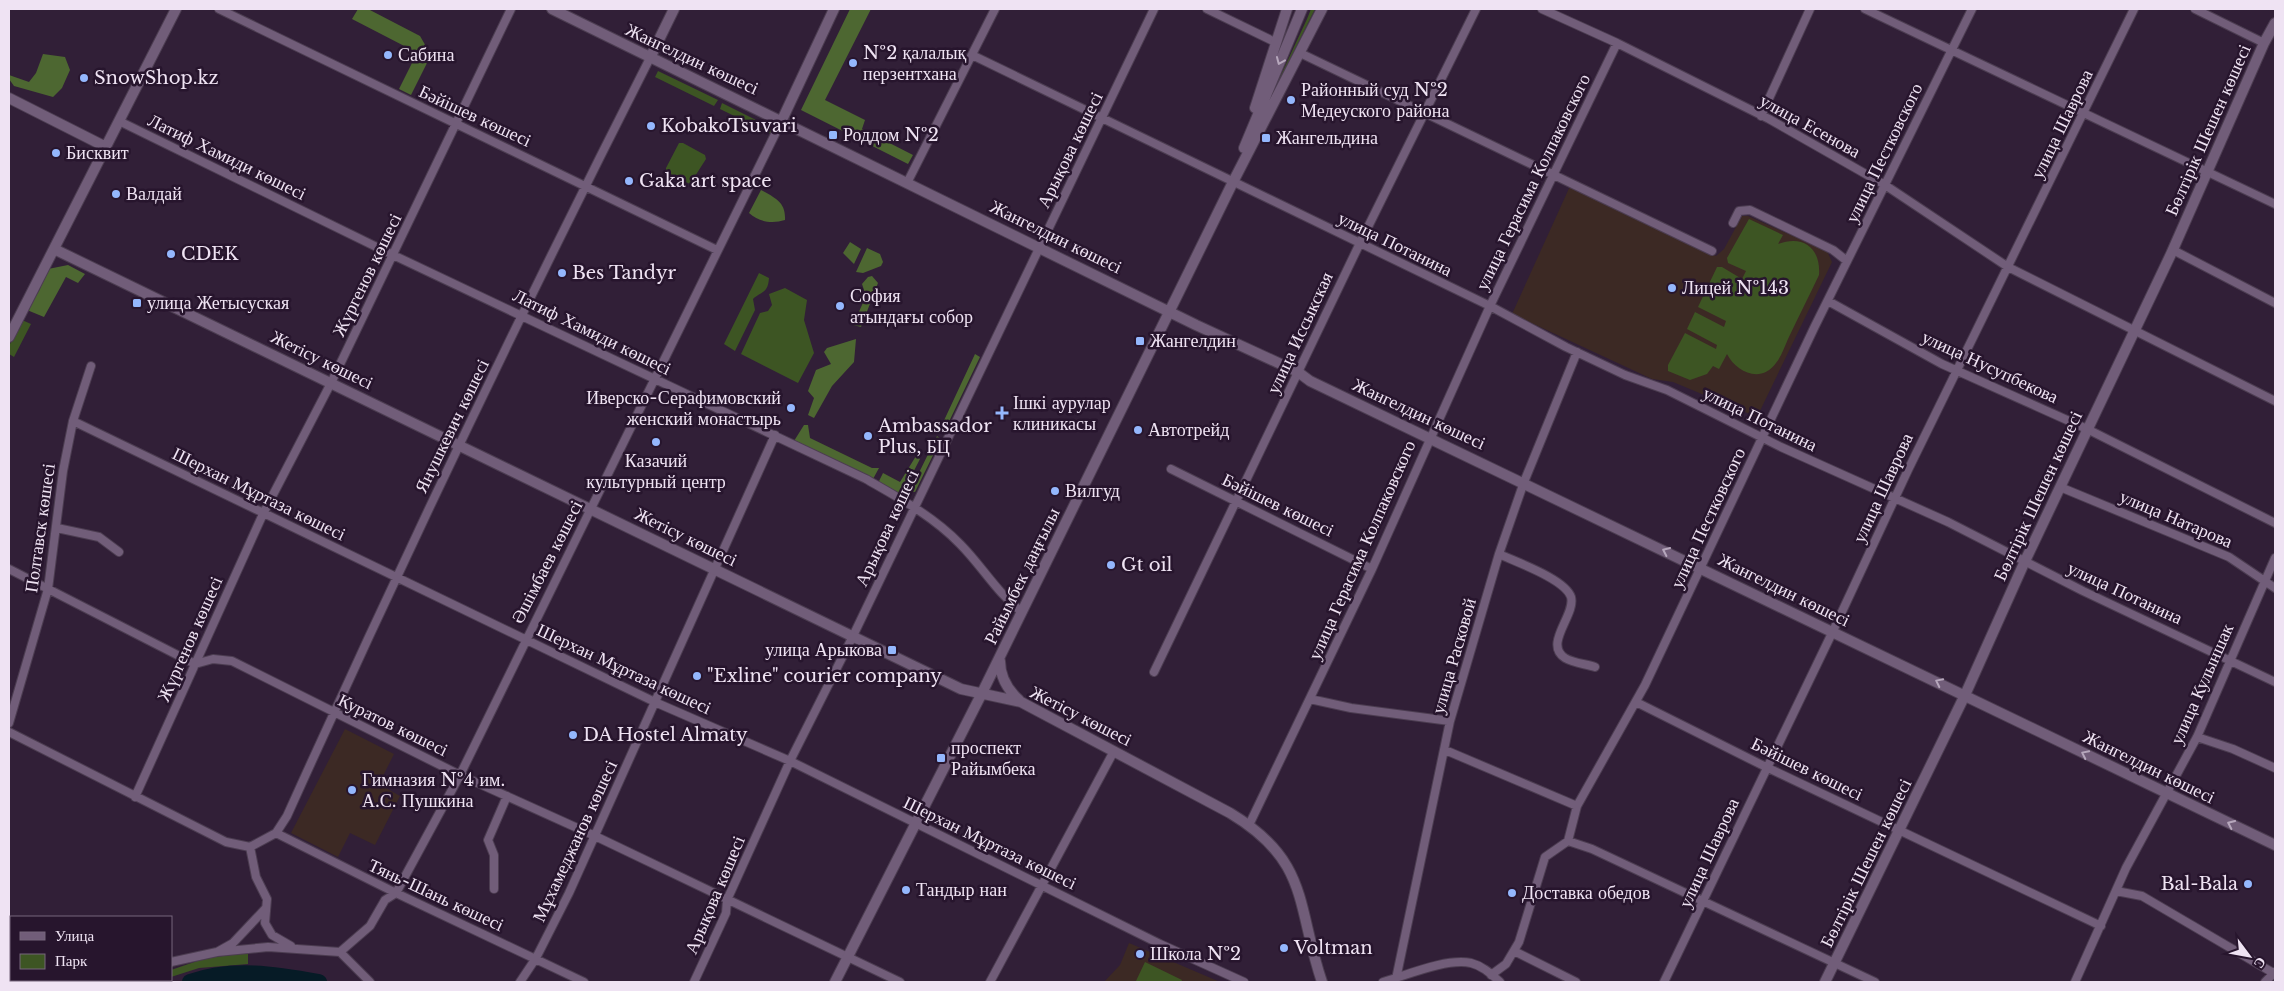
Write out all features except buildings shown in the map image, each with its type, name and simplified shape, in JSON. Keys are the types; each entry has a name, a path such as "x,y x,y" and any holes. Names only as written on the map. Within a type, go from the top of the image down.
{"main road":[{"path":"9,336 13,320 54,249 176,9"},
{"name":"Жангелдин көшесі","path":"552,9 1171,312 1298,372 1310,381 1524,482 2275,845"},
{"name":"Янушкевич көшесі","path":"650,58 674,9"},
{"name":"Әшімбаев көшесі","path":"782,120 834,9"},
{"name":"Райымбек даңғылы","path":"1246,145 1275,42 1287,9"},
{"name":"Райымбек даңғылы","path":"1233,182 1246,145 1302,9"},
{"name":"Райымбек даңғылы","path":"834,982 982,695 1233,182 1322,9"},
{"name":"Бөлтірік Шешен көшесі","path":"1825,982 1965,695 2060,486 2173,250 2275,22"},
{"path":"9,98 106,146"},
{"name":"Жетісу көшесі","path":"54,249 962,689 982,695 1011,698 1021,702 1249,825 1273,846 1285,862 1295,882 1322,982"},
{"path":"1000,657 1002,677 1012,694 1021,702"}],"street":[{"name":"Бәйішев көшесі","path":"219,9 717,250"},
{"name":"Жүргенов көшесі","path":"135,797 263,514 331,383 511,9"},
{"path":"907,183 995,9"},
{"name":"Арықова көшесі","path":"694,982 726,913 727,900 790,761 853,636 913,507 1154,9"},
{"path":"1207,9 1275,42"},
{"name":"улица Иссыкская","path":"1154,672 1238,501 1424,111 1476,9"},
{"name":"улица Есенова","path":"1542,9 1617,43 1761,116 1885,185 2008,267 2275,400"},
{"path":"1761,116 1810,9"},
{"path":"1865,9 1953,49 2207,173 2275,204"},
{"name":"улица Пестковского","path":"1568,840 1577,806 1636,702 1828,301 1972,9"},
{"name":"улица Шаврова","path":"1664,982 1766,767 1833,632 1908,470 2134,9"},
{"path":"2195,9 2264,43"},
{"name":"улица Герасима Колпаковского","path":"1249,825 1372,569 1490,306 1617,43"},
{"path":"1300,53 1712,251"},
{"name":"улица Потанина","path":"972,55 1490,306 1577,352 1625,375 1667,390 1762,438 1895,500 1948,522 2083,591 2275,682"},
{"name":"Янушкевич көшесі","path":"276,833 287,816 322,742 397,576 586,185 650,58"},
{"name":"Әшімбаев көшесі","path":"340,952 370,926 385,900 396,893 460,775 592,510 653,379 782,120"},
{"name":"Латиф Хамиди көшесі","path":"119,121 393,255 866,479 935,520 962,546 1011,604 1022,612"},
{"path":"1733,223 1739,211 1750,210 1833,250 1848,261"},
{"path":"2173,250 2275,302"},
{"name":"улица Нусупбекова","path":"1828,301 1957,371 2087,429 2275,524"},
{"name":"улица Расковой","path":"1396,979 1450,721 1499,554 1524,482 1577,352"},
{"name":"Полтавск көшесі","path":"9,723 48,589 57,528 56,513 63,471 73,421 90,366"},
{"name":"Шерхан Мұртаза көшесі","path":"73,421 526,640 657,702 790,761 1042,886 1244,982"},
{"name":"Мұхамеджанов көшесі","path":"520,982 536,958 569,893 657,702 714,568 775,435"},
{"name":"Бәйішев көшесі","path":"1171,469 1372,569"},
{"name":"улица Натарова","path":"2060,486 2229,557 2275,588"},
{"path":"57,528 99,537 119,552"},
{"path":"1499,554 1541,572 1564,588 1571,597 1570,607 1558,641 1560,651 1565,658 1595,667"},
{"name":"улица Кулыншак","path":"2076,980 2116,891 2165,793 2197,737 2275,558"},
{"path":"9,569 194,664"},
{"name":"Куратов көшесі","path":"194,664 213,659 232,661 460,775 595,836 900,982"},
{"path":"1310,699 1351,708 1450,721"},
{"name":"Бәйішев көшесі","path":"1636,702 1766,767 2101,926"},
{"path":"9,732 226,842 250,846 276,833"},
{"path":"2197,737 2233,749 2275,768"},
{"path":"1445,750 1577,806"},
{"path":"990,982 1114,751"},
{"path":"494,889 494,855 488,840 507,796"},
{"name":"Тянь-Шань көшесі","path":"276,833 396,893 584,982"},
{"path":"1492,975 1506,964 1514,951 1545,857 1568,840 1592,849 1875,982"},
{"path":"250,846 256,877 266,899 265,923 272,935 295,948"},
{"path":"2116,891 2142,896 2275,973 2265,982"},
{"path":"217,952 234,943 243,935 266,908"},
{"path":"172,962 217,952 253,949 295,948 340,952 370,982"},
{"path":"1514,951 1576,982"},
{"path":"1383,982 1451,963 1470,963 1483,968 1500,982"},
{"path":"2076,980 2086,982"}],"shaded area":[{"name":"Лицей №143","path":"1571,184 1716,256 1724,249 1742,216 1748,216 1827,251 1832,262 1757,417 1673,382 1652,379 1512,314"},
{"name":"Гимназия №4 им. А.С. Пушкина","path":"345,729 394,754 379,784 400,796 375,845 350,833 338,857 291,833"},
{"name":"Школа №2","path":"1129,943 1220,982 1104,982 1120,965"}],"green space":[{"path":"358,9 368,9 420,36 431,55 411,95 399,89 415,57 412,50 352,19"},
{"path":"850,9 871,9 825,100 865,120 862,129 913,155 908,164 801,110"},
{"path":"1311,9 1315,9 1266,107 1307,19"},
{"path":"43,54 65,57 70,70 62,88 53,97 14,86 9,79 9,75 29,82 36,73"},
{"path":"658,71 718,100 714,106 655,77"},
{"path":"722,103 774,129 771,134 720,109"},
{"path":"679,143 683,143 705,155 706,159 690,184 666,172 666,168"},
{"path":"761,190 779,201 784,209 785,220 766,221 749,213"},
{"path":"1749,219 1783,235 1778,244 1796,241 1809,246 1814,251 1819,266 1819,275 1780,358 1770,369 1756,374 1749,373 1736,366 1727,354 1719,369 1713,366 1707,374 1690,380 1668,371 1668,365 1685,333 1716,349 1717,345 1687,329 1695,312 1724,327 1726,321 1698,307 1717,267 1722,267 1742,279 1746,271 1728,263 1727,258"},
{"path":"850,242 861,249 854,264 843,253"},
{"path":"867,248 880,254 883,262 881,266 863,273 856,272"},
{"path":"68,265 85,274 78,283 66,277 44,317 27,310 39,291 48,269"},
{"path":"759,273 769,278 767,287 766,290 753,299 755,310 735,351 724,344"},
{"path":"872,276 878,283 861,327 853,325 866,296 862,284 868,277"},
{"path":"785,288 807,300 804,320 814,353 798,383 741,354 760,313 768,311 772,305 769,294"},
{"path":"22,320 31,324 14,357 9,354 9,346"},
{"path":"856,339 854,362 832,386 814,418 808,415 814,398 808,391 816,370 831,364 824,352 827,348"},
{"path":"975,354 980,357 945,430 940,429"},
{"path":"804,425 808,425 810,438 872,468 879,468 873,479 794,441"},
{"path":"937,436 941,439 915,492 910,491"},
{"path":"916,456 920,459 904,490 911,496 908,500 878,483 883,473 900,482"},
{"path":"248,953 248,964 199,968 172,977 172,970 206,958"},
{"path":"1145,962 1182,980 1181,982 1136,981"},
{"path":"249,977 249,982 207,982 221,978"}],"waterway":[{"path":"190,982 206,977 238,973 254,973 319,982"}],"place":[{"name":"Сабина","path":"388,55"},
{"name":"№2 қалалық перзентхана","path":"853,63"},
{"name":"SnowShop.kz","path":"84,78"},
{"name":"Районный суд №2 Медеуского района","path":"1291,100"},
{"name":"KobakoTsuvari","path":"651,126"},
{"name":"Роддом №2","path":"833,135"},
{"name":"Жангельдина","path":"1266,138"},
{"name":"Бисквит","path":"56,153"},
{"name":"Gaka art space","path":"629,181"},
{"name":"Валдай","path":"116,194"},
{"name":"CDEK","path":"171,254"},
{"name":"Bes Tandyr","path":"562,273"},
{"name":"Лицей №143","path":"1672,288"},
{"name":"улица Жетысуская","path":"137,303"},
{"name":"София атындағы собор","path":"840,306"},
{"name":"Жангелдин","path":"1140,341"},
{"name":"Иверско-Серафимовский женский монастырь","path":"791,408"},
{"name":"Ішкі аурулар клиникасы","path":"1002,413"},
{"name":"Автотрейд","path":"1138,430"},
{"name":"Ambassador Plus, БЦ","path":"868,436"},
{"name":"Казачий культурный центр","path":"656,442"},
{"name":"Вилгуд","path":"1055,491"},
{"name":"Gt oil","path":"1111,565"},
{"name":"улица Арыкова","path":"892,650"},
{"name":"\"Exline\" courier company","path":"697,676"},
{"name":"DA Hostel Almaty","path":"573,735"},
{"name":"проспект Райымбека","path":"941,758"},
{"name":"Гимназия №4 им. А.С. Пушкина","path":"352,790"},
{"name":"Bal-Bala","path":"2248,884"},
{"name":"Тандыр нан","path":"906,890"},
{"name":"Доставка обедов","path":"1512,893"},
{"name":"Voltman","path":"1284,948"},
{"name":"Школа №2","path":"1140,954"}]}
